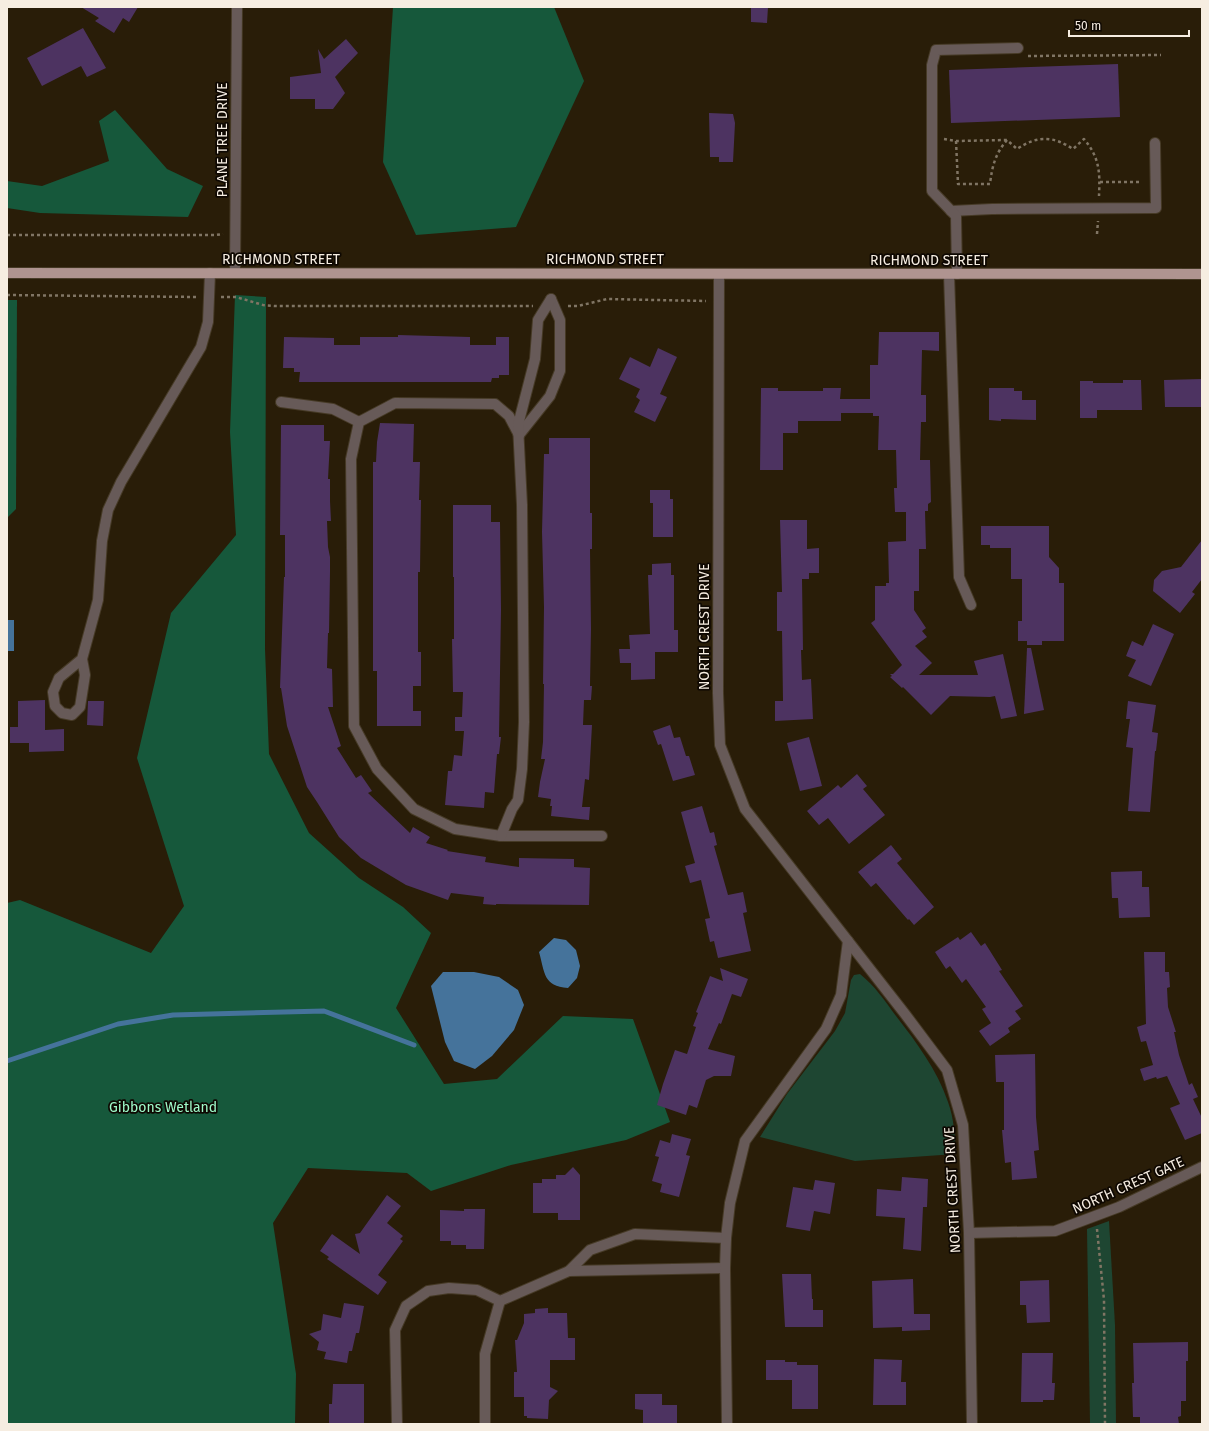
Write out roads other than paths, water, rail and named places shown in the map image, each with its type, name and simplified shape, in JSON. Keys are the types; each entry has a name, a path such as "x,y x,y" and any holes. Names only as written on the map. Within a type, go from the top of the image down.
{"main road":[{"name":"RICHMOND STREET","path":"7,273 1202,274"}],"street":[{"name":"PLANE TREE DRIVE","path":"236,273 237,7"},
{"path":"971,605 959,576 953,274 956,216 932,191 932,65 936,50 1018,48"},
{"path":"951,211 992,209 1156,208 1155,143"},
{"path":"82,659 59,678 53,692 55,706 62,713 72,715 80,707 85,675 82,659 98,600 102,541 108,510 120,482 201,347 208,322 210,273"},
{"name":"NORTH CREST DRIVE","path":"719,274 718,693 720,745 745,809 947,1070 963,1125 969,1233 972,1424"},
{"path":"501,836 512,809 518,800 522,769 524,722 522,505 518,425 535,359 538,320 550,306 560,320 560,371 550,396 519,435"},
{"path":"281,402 333,408 359,422"},
{"path":"519,435 509,416 495,404 395,403 359,422 351,459 354,726 378,769 414,809 455,829 501,836 602,836"},
{"path":"727,1424 725,1268 726,1238 730,1203 746,1141 826,1029 841,995 848,941"},
{"name":"NORTH CREST GATE","path":"969,1233 1055,1231 1120,1207 1202,1167"},
{"path":"397,1424 395,1330 406,1306 428,1291 449,1288 477,1290 500,1301 569,1271 590,1250 635,1234 726,1238"},
{"path":"569,1271 725,1268"},
{"path":"485,1424 485,1354 500,1301"}],"water":[{"path":"7,620 14,620 14,651 7,651"},
{"path":"554,938 566,940 576,950 580,966 577,978 568,988 560,987 549,981 544,972 539,952"},
{"path":"443,972 474,972 499,977 518,990 524,1005 514,1030 492,1056 475,1069 454,1061 445,1042 431,986"}],"waterway":[{"path":"7,1061 118,1024 173,1015 324,1011 414,1045"}],"park label":[{"name":"Gibbons Wetland","path":"163,1107"}]}
